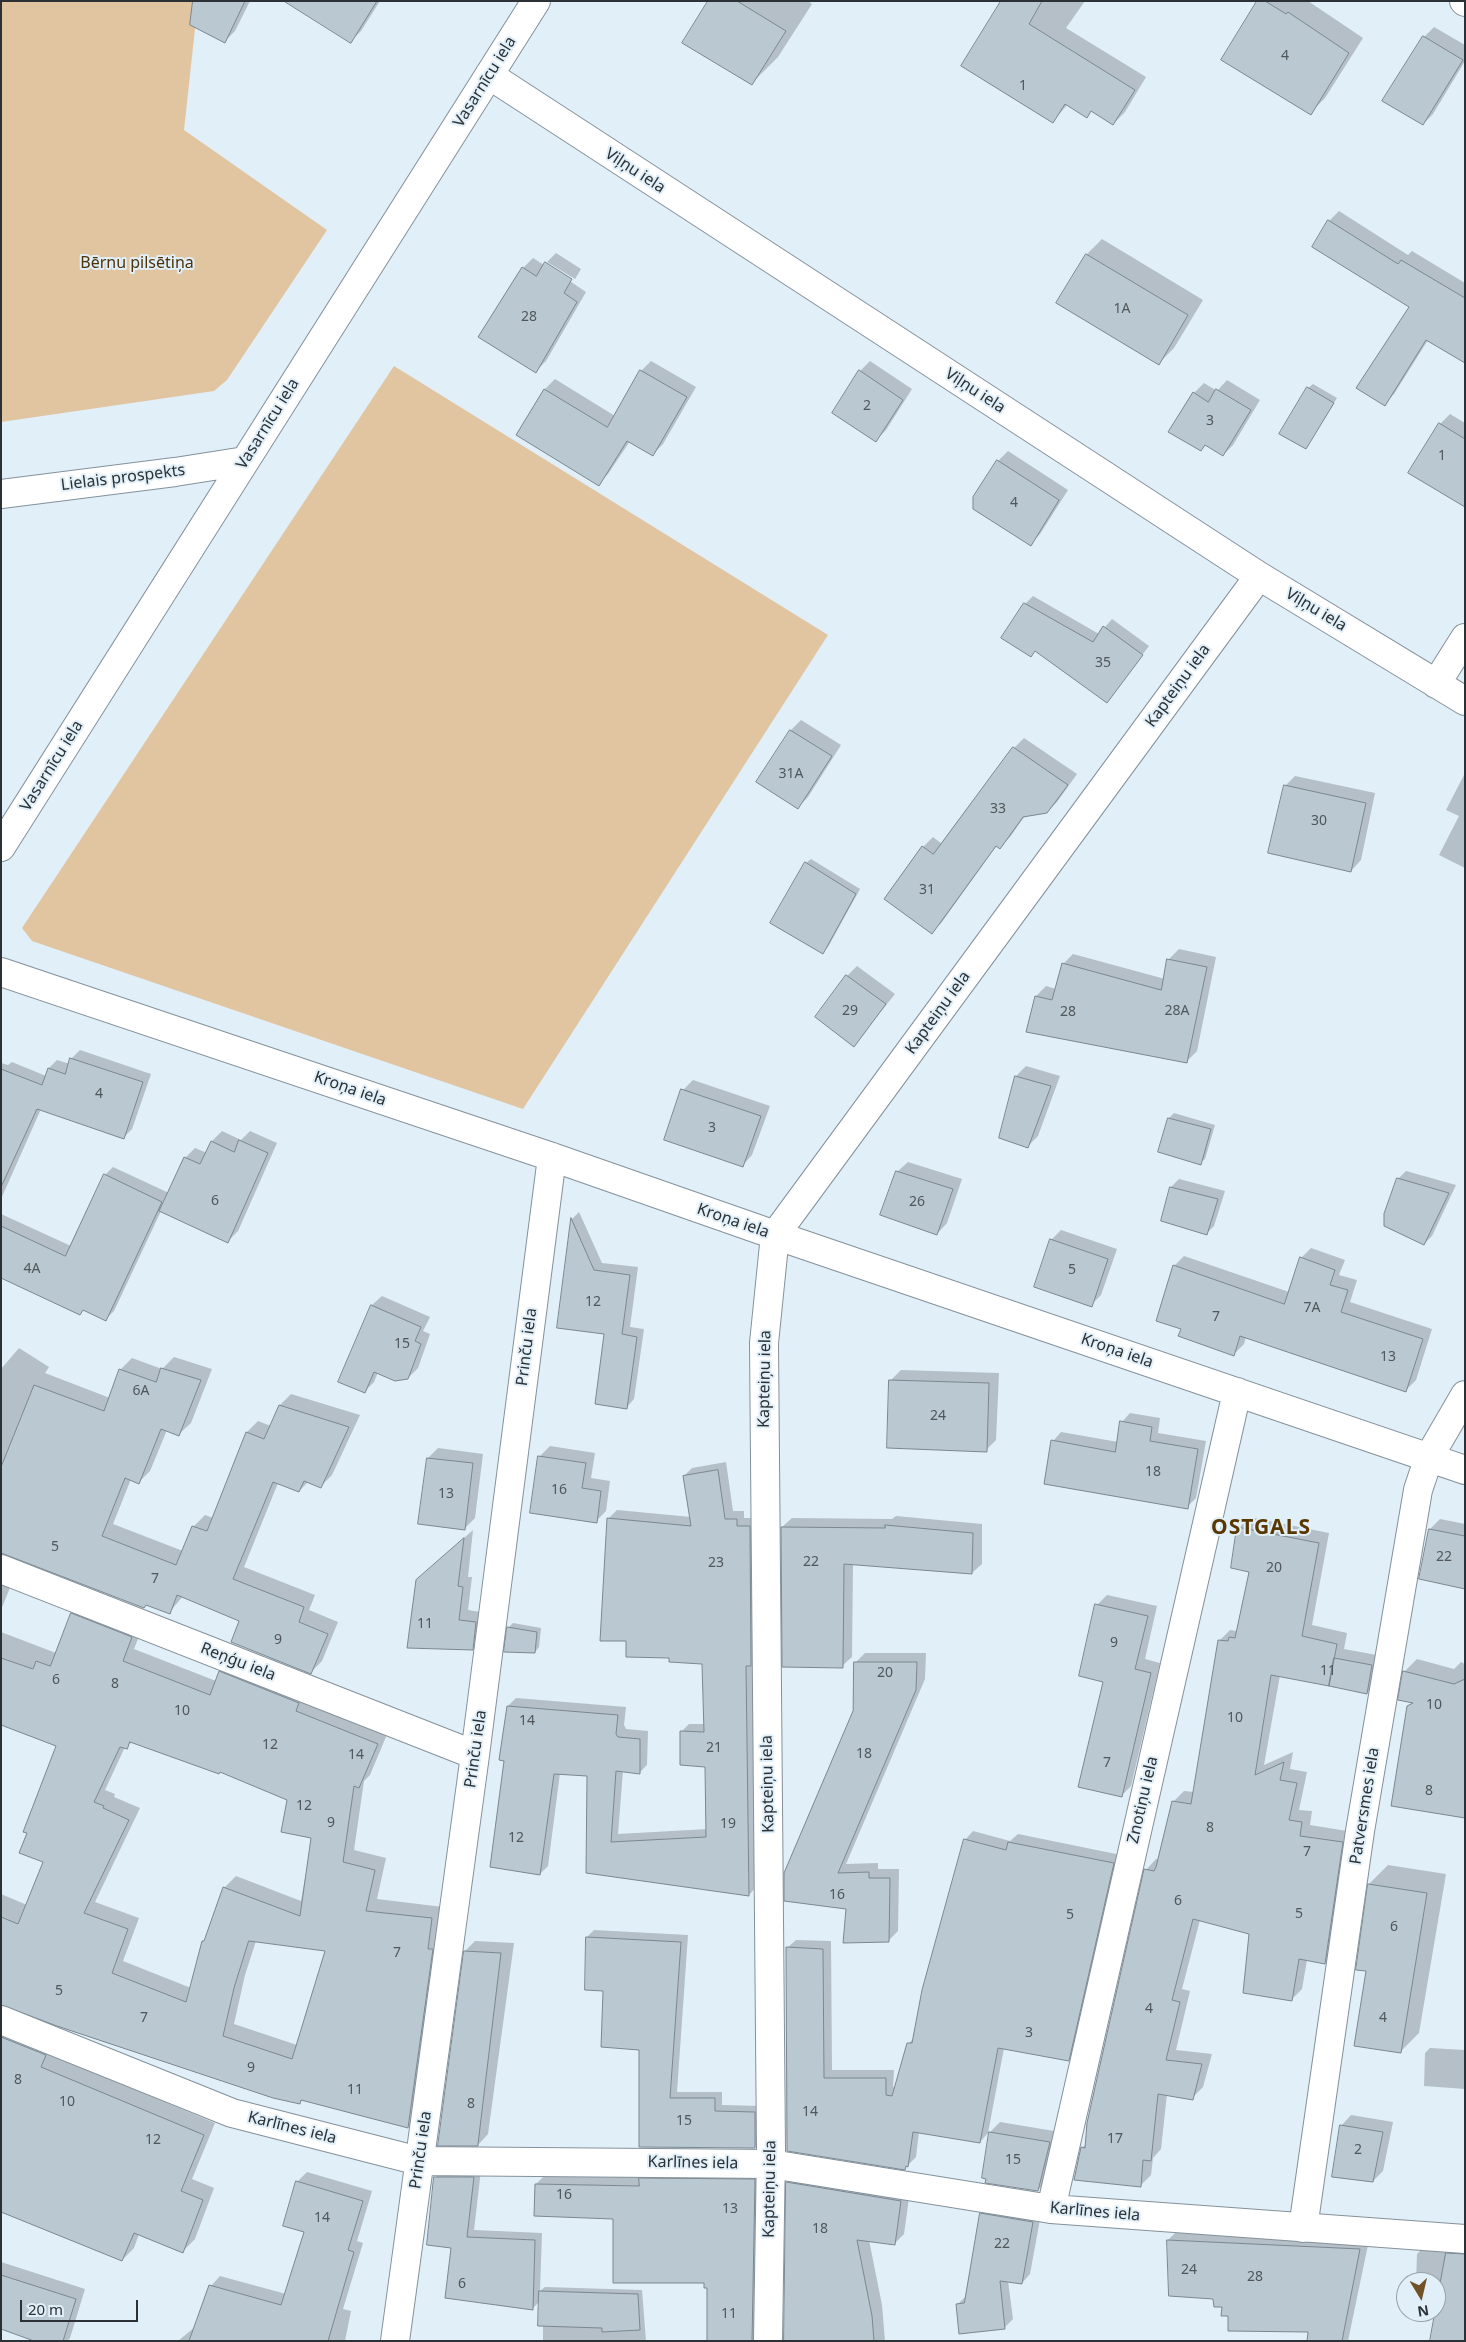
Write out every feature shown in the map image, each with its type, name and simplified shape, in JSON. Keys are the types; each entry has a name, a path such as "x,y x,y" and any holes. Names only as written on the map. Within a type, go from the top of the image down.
{"street":[{"name":"Vasarnīcu iela","path":"1,847 536,1"},
{"name":"Viļņu iela","path":"489,75 1259,576 1465,701"},
{"name":"Lielais prospekts","path":"1,494 175,472 245,461"},
{"name":"Kapteiņu iela","path":"768,2341 771,2164 764,1343 775,1235 1259,576"},
{"path":"1436,684 1465,638"},
{"name":"Kroņa iela","path":"1,972 552,1157 1465,1470"},
{"name":"Prinču iela","path":"395,2341 475,1755 552,1157"},
{"name":"Znotiņu iela","path":"1051,2209 1237,1392"},
{"name":"Patversmes iela","path":"1303,2228 1360,1831 1418,1490 1429,1457 1465,1395"},
{"name":"Reņģu iela","path":"1,1569 475,1755"},
{"name":"Karlīnes iela","path":"1,2020 232,2113 419,2161 771,2164 1051,2209 1465,2240"}],"green space":[{"name":"Bērnu pilsētiņa","path":"1,1 198,1 184,130 327,230 227,380 214,391 1,422"},
{"path":"394,366 828,635 523,1109 32,941 22,928"}],"building":[{"path":"193,1 245,1 225,43 190,25"},
{"path":"284,1 377,1 351,43"},
{"path":"708,1 737,1 786,31 752,85 682,43"},
{"path":"1001,1 1042,1 1029,24 1135,90 1113,125 1091,111 1087,118 1065,104 1053,123 961,66"},
{"path":"1257,1 1265,1 1286,14 1288,12 1349,53 1311,115 1221,60"},
{"path":"1423,36 1463,60 1423,125 1382,101"},
{"path":"1328,220 1398,264 1401,260 1465,298 1465,363 1426,340 1385,406 1356,388 1409,307 1312,247"},
{"path":"1086,254 1188,315 1159,365 1056,303"},
{"path":"545,262 572,279 564,293 577,302 536,373 478,337 522,267 536,276"},
{"path":"640,370 687,397 653,456 627,441 599,486 516,435 544,389 607,427"},
{"path":"859,370 903,400 876,442 832,413"},
{"path":"1307,387 1334,403 1306,449 1279,434"},
{"path":"1216,389 1251,410 1223,456 1205,445 1201,451 1168,432 1193,392 1208,402"},
{"path":"1439,423 1465,439 1465,507 1408,473"},
{"path":"997,460 1059,500 1031,546 973,509 973,497"},
{"path":"1024,603 1093,642 1103,626 1143,655 1107,703 1035,651 1031,657 1001,638"},
{"path":"790,730 832,756 798,809 756,782"},
{"path":"1013,747 1068,785 1047,813 1023,817 1000,849 996,846 932,934 884,899 922,846 933,854"},
{"path":"1284,785 1366,803 1351,872 1268,853"},
{"path":"805,862 856,894 823,954 770,923"},
{"path":"1167,959 1207,967 1187,1063 1026,1032 1035,996 1052,1000 1062,963 1161,990"},
{"path":"846,975 886,1004 854,1047 815,1017"},
{"path":"70,1058 143,1082 124,1139 37,1109 1,1187 1,1069 42,1085 48,1068 65,1074"},
{"path":"1015,1076 1051,1086 1028,1148 999,1138"},
{"path":"681,1089 761,1116 743,1167 664,1140"},
{"path":"1168,1118 1211,1129 1201,1165 1158,1152"},
{"path":"239,1140 268,1153 228,1243 159,1211 184,1157 200,1164 211,1141 234,1152"},
{"path":"896,1171 953,1189 937,1235 880,1215"},
{"path":"104,1174 162,1202 106,1321 83,1310 80,1315 1,1278 1,1226 65,1256"},
{"path":"1397,1178 1449,1193 1424,1245 1384,1226 1384,1214"},
{"path":"1170,1187 1218,1199 1207,1235 1161,1221"},
{"path":"571,1218 594,1270 630,1275 622,1334 637,1337 627,1409 595,1404 604,1334 557,1328"},
{"path":"1050,1239 1108,1259 1092,1307 1034,1287"},
{"path":"1300,1257 1335,1270 1330,1285 1348,1290 1341,1312 1423,1339 1406,1392 1240,1336 1234,1356 1178,1336 1181,1329 1156,1321 1173,1265 1284,1304"},
{"path":"371,1305 421,1327 415,1341 421,1344 408,1379 395,1381 374,1372 365,1393 338,1382"},
{"path":"161,1368 201,1380 179,1436 161,1429 139,1484 125,1478 102,1536 176,1565 192,1526 207,1531 246,1432 264,1439 279,1405 349,1427 321,1488 304,1481 299,1492 273,1482 233,1579 304,1607 299,1622 328,1634 311,1674 231,1642 239,1621 177,1595 170,1614 146,1605 144,1608 1,1553 1,1467 34,1385 104,1411 119,1369 156,1382"},
{"path":"889,1380 989,1383 987,1452 887,1448"},
{"path":"1120,1421 1152,1427 1150,1441 1198,1449 1188,1509 1044,1484 1051,1440 1115,1452"},
{"path":"538,1456 586,1463 582,1488 601,1491 597,1523 530,1513"},
{"path":"427,1458 473,1463 465,1530 418,1524"},
{"path":"718,1470 725,1519 737,1519 737,1526 750,1526 751,1666 746,1666 749,1896 586,1873 587,1776 554,1774 540,1875 490,1867 504,1761 499,1760 507,1706 618,1715 616,1734 618,1737 640,1739 640,1774 616,1771 611,1842 706,1837 705,1767 680,1765 680,1731 704,1732 702,1664 669,1662 669,1658 626,1657 626,1641 600,1641 607,1518 691,1526 683,1476"},
{"path":"885,1525 973,1533 972,1574 844,1564 843,1668 782,1667 781,1527 885,1528"},
{"path":"1237,1527 1319,1543 1302,1636 1337,1644 1329,1686 1271,1675 1255,1775 1284,1762 1280,1780 1297,1783 1289,1820 1302,1822 1300,1836 1343,1842 1325,1964 1299,1959 1292,2001 1243,1993 1249,1934 1193,1919 1172,2000 1180,2002 1166,2060 1202,2064 1193,2100 1158,2094 1151,2161 1143,2160 1141,2187 1074,2180 1081,2147 1085,2148 1087,2123 1144,1869 1154,1871 1156,1867 1172,1801 1191,1804 1218,1640 1228,1641 1229,1637 1235,1638 1249,1572 1231,1568"},
{"path":"1429,1529 1465,1536 1465,1589 1419,1579"},
{"path":"464,1538 458,1586 463,1587 459,1620 476,1622 473,1650 407,1648 416,1580"},
{"path":"1095,1604 1148,1616 1135,1669 1151,1673 1122,1797 1078,1787 1103,1682 1079,1676"},
{"path":"71,1613 132,1637 123,1661 210,1695 219,1671 299,1703 296,1711 378,1744 359,1788 354,1786 343,1862 375,1870 366,1911 432,1918 428,1949 433,1949 408,2128 301,2100 300,2104 273,2098 57,2026 1,2005 1,1917 18,1924 43,1862 19,1853 27,1833 23,1832 56,1746 1,1725 1,1658 33,1669 36,1661 50,1666","holes":["130,1742 219,1774 220,1772 287,1800 281,1832 311,1838 300,1916 223,1887 204,1941 202,1941 186,2002 112,1973 128,1929 84,1913 129,1820 94,1802 120,1747 127,1749","249,1941 325,1951 292,2059 223,2036 234,1988"]},
{"path":"507,1627 537,1632 535,1653 504,1652"},
{"path":"1334,1658 1372,1665 1367,1694 1329,1686"},
{"path":"854,1662 917,1662 916,1690 838,1873 869,1872 869,1878 890,1878 889,1942 843,1943 846,1909 784,1901 784,1873 853,1711"},
{"path":"1403,1671 1454,1684 1465,1679 1465,1818 1391,1806 1407,1706 1413,1703 1398,1700"},
{"path":"964,1839 1006,1850 1008,1842 1114,1863 1069,2061 998,2048 980,2143 913,2132 908,2167 906,2166 905,2170 787,2151 786,1947 823,1949 824,2078 886,2078 886,2095 892,2096 907,2043 912,2043 922,1990"},
{"path":"1368,1884 1427,1893 1401,2053 1354,2046 1366,1971 1356,1970"},
{"path":"586,1937 681,1942 670,2098 715,2098 715,2111 755,2112 755,2148 639,2147 639,2050 601,2047 603,1991 585,1990"},
{"path":"464,1951 501,1953 478,2146 438,2146"},
{"path":"1,2037 46,2055 41,2067 204,2135 181,2191 203,2200 183,2253 134,2233 122,2261 1,2212"},
{"path":"1340,2125 1383,2132 1373,2182 1332,2177"},
{"path":"989,2132 1050,2142 1038,2191 985,2183 986,2179 982,2178"},
{"path":"434,2177 474,2177 467,2237 535,2240 533,2310 445,2298 451,2248 427,2245"},
{"path":"639,2178 755,2179 752,2341 707,2341 707,2288 704,2288 704,2283 613,2283 613,2219 534,2216 535,2184 639,2186"},
{"path":"296,2181 363,2201 348,2250 354,2252 328,2341 189,2341 209,2285 281,2305 304,2232 283,2226"},
{"path":"786,2182 901,2201 895,2245 857,2240 872,2316 874,2341 784,2341"},
{"path":"980,2213 1033,2222 1022,2284 1000,2281 1005,2329 959,2334 956,2304 964,2303"},
{"path":"1167,2240 1360,2249 1342,2341 1307,2341 1308,2332 1228,2331 1228,2316 1221,2316 1222,2307 1214,2307 1213,2299 1169,2296"},
{"path":"1446,2253 1465,2254 1465,2341 1430,2341 1433,2322 1446,2322 1446,2272 1443,2272"},
{"path":"1,2275 76,2299 63,2341 34,2341 1,2329"},
{"path":"539,2291 638,2294 640,2330 602,2332 602,2328 538,2326"}],"district":[{"name":"OSTGALS","path":"1261,1528"}]}
